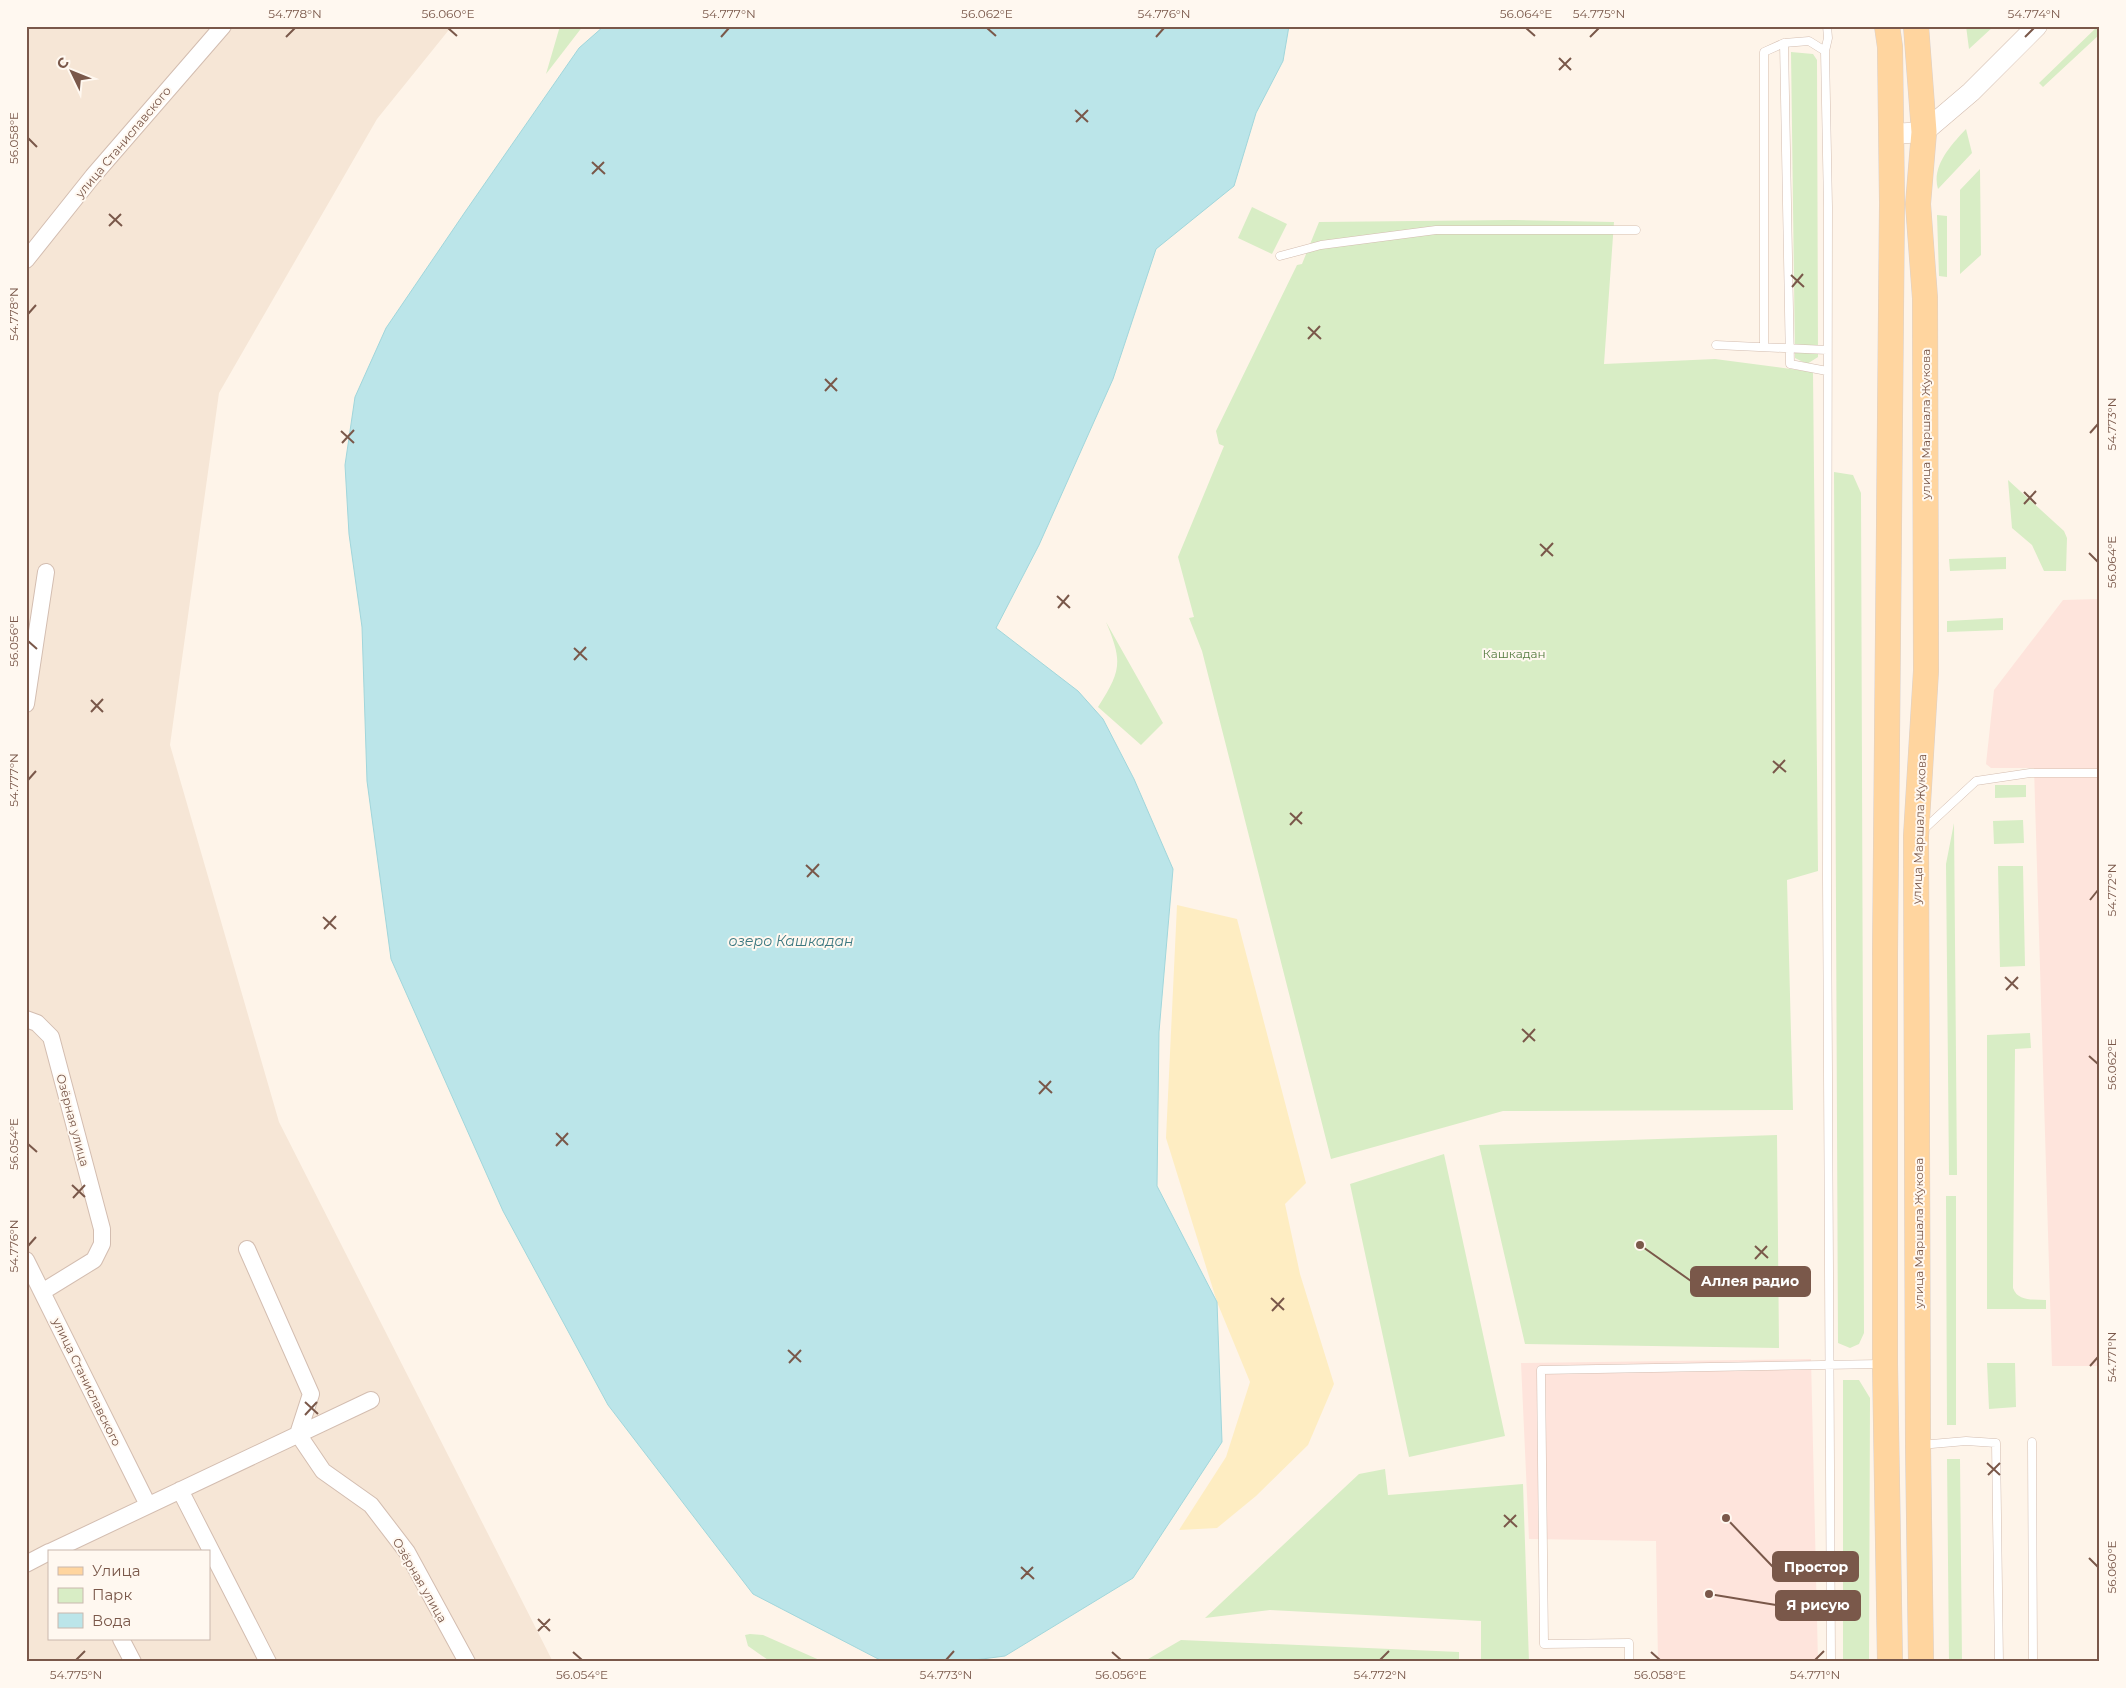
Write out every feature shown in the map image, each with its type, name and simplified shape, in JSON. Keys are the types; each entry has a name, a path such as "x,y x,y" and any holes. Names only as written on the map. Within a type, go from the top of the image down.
{"main road":[{"path":"1887,26 1890,47 1892,134 1885,955 1886,1364 1890,1662"},
{"name":"улица Маршала Жукова","path":"1916,26 1924,132 1918,204 1925,298 1926,671 1916,836 1918,1445 1921,1662"}],"street":[{"name":"улица Станиславского","path":"26,260 92,176 222,26"},
{"path":"1892,134 1924,132 1971,92 2037,26"},
{"path":"26,704 46,572"},
{"name":"Озёрная улица","path":"26,1019 37,1023 51,1037 102,1229 102,1244 94,1260 42,1292"},
{"path":"247,1249 312,1394 298,1434"},
{"name":"улица Станиславского","path":"26,1260 148,1505"},
{"path":"57,1550 74,1546 148,1505 370,1400"},
{"name":"Озёрная улица","path":"298,1434 323,1470 372,1505 407,1552 467,1662"},
{"path":"180,1490 268,1662"},
{"path":"26,1564 48,1553"},
{"path":"122,1640 133,1662"}],"lane":[{"path":"1827,26 1828,38 1825,51 1828,206 1827,888 1831,1662"},
{"path":"1764,347 1764,52 1784,43 1809,41 1825,51"},
{"path":"1784,43 1790,364 1827,371"},
{"path":"1280,256 1322,245 1436,230 1636,230"},
{"path":"1716,345 1827,350"},
{"path":"1916,836 1976,781 2030,773 2100,773"},
{"path":"1629,1662 1629,1643 1544,1644 1541,1370 1886,1364"},
{"path":"1918,1445 1966,1441 1996,1442 1999,1662"},
{"path":"2032,1442 2033,1662"}],"shaded area":[{"path":"26,26 452,26 377,119 219,393 170,745 279,1122 553,1662 26,1662"},
{"path":"2100,599 2100,1366 2052,1366 2034,768 1991,768 1986,764 1994,690 2063,600"},
{"path":"1811,1359 1818,1662 1658,1662 1656,1541 1529,1539 1521,1363"}],"green space":[{"path":"560,26 583,26 546,74"},
{"path":"1966,26 1994,26 1969,49"},
{"path":"2100,26 2100,34 2043,87 2039,83"},
{"path":"1791,52 1813,54 1817,60 1818,357 1807,364 1795,358"},
{"path":"1966,129 1972,153 1938,189 1937,172 1940,164 1949,149"},
{"path":"1980,169 1981,255 1960,274 1960,190"},
{"path":"1252,207 1287,224 1272,254 1238,238"},
{"path":"1937,215 1947,216 1947,277 1939,276"},
{"name":"Кашкадан","path":"1513,220 1614,222 1604,364 1715,359 1813,372 1818,871 1787,880 1793,1110 1503,1111 1331,1159 1202,651 1189,618 1194,617 1178,557 1224,446 1219,444 1216,431 1297,265 1302,264 1319,222"},
{"path":"1834,472 1853,475 1861,493 1864,1333 1859,1344 1850,1348 1838,1343"},
{"path":"2008,480 2064,531 2067,538 2066,571 2044,571 2032,545 2012,528"},
{"path":"2006,557 2006,569 1950,571 1949,559"},
{"path":"2003,618 2003,630 1947,632 1947,621"},
{"path":"1106,622 1163,723 1141,745 1098,707 1111,684 1117,666 1115,647"},
{"path":"1995,785 2026,785 2026,797 1995,798"},
{"path":"2023,820 2024,843 1994,844 1993,821"},
{"path":"1954,823 1957,1175 1949,1175 1946,864"},
{"path":"1998,866 2023,866 2025,966 2000,967"},
{"path":"2030,1033 2031,1048 2015,1049 2013,1288 2018,1296 2022,1298 2046,1300 2046,1309 1987,1309 1987,1035"},
{"path":"1777,1135 1779,1348 1525,1344 1479,1145"},
{"path":"1444,1154 1505,1436 1409,1457 1350,1184"},
{"path":"1946,1196 1956,1196 1956,1425 1947,1425"},
{"path":"1987,1363 2015,1363 2016,1407 1989,1409"},
{"path":"1843,1380 1859,1380 1870,1398 1869,1662 1843,1661"},
{"path":"1947,1459 1960,1459 1962,1662 1949,1662"},
{"path":"1385,1469 1388,1495 1523,1484 1529,1662 1481,1662 1481,1621 1270,1610 1205,1618 1359,1474"},
{"path":"745,1635 763,1635 824,1662 771,1662 748,1646"},
{"path":"1181,1640 1459,1652 1459,1662 1143,1662"}],"sand":[{"path":"1177,905 1237,919 1306,1183 1285,1204 1300,1274 1334,1384 1308,1445 1256,1496 1217,1528 1179,1530 1226,1457 1250,1382 1217,1302 1166,1138"}],"water":[{"name":"озеро Кашкадан","path":"604,26 1289,26 1283,61 1256,113 1234,186 1156,249 1113,379 1039,545 996,628 1078,691 1103,719 1134,779 1173,869 1159,1032 1157,1186 1217,1302 1222,1442 1133,1578 1005,1656 959,1662 884,1662 753,1594 608,1405 503,1211 391,959 367,781 362,627 349,534 345,465 355,397 386,328 579,48"}],"place":[{"name":"Аллея радио","path":"1640,1245"},
{"name":"Простор","path":"1726,1518"},
{"name":"Я рисую","path":"1709,1594"}]}
